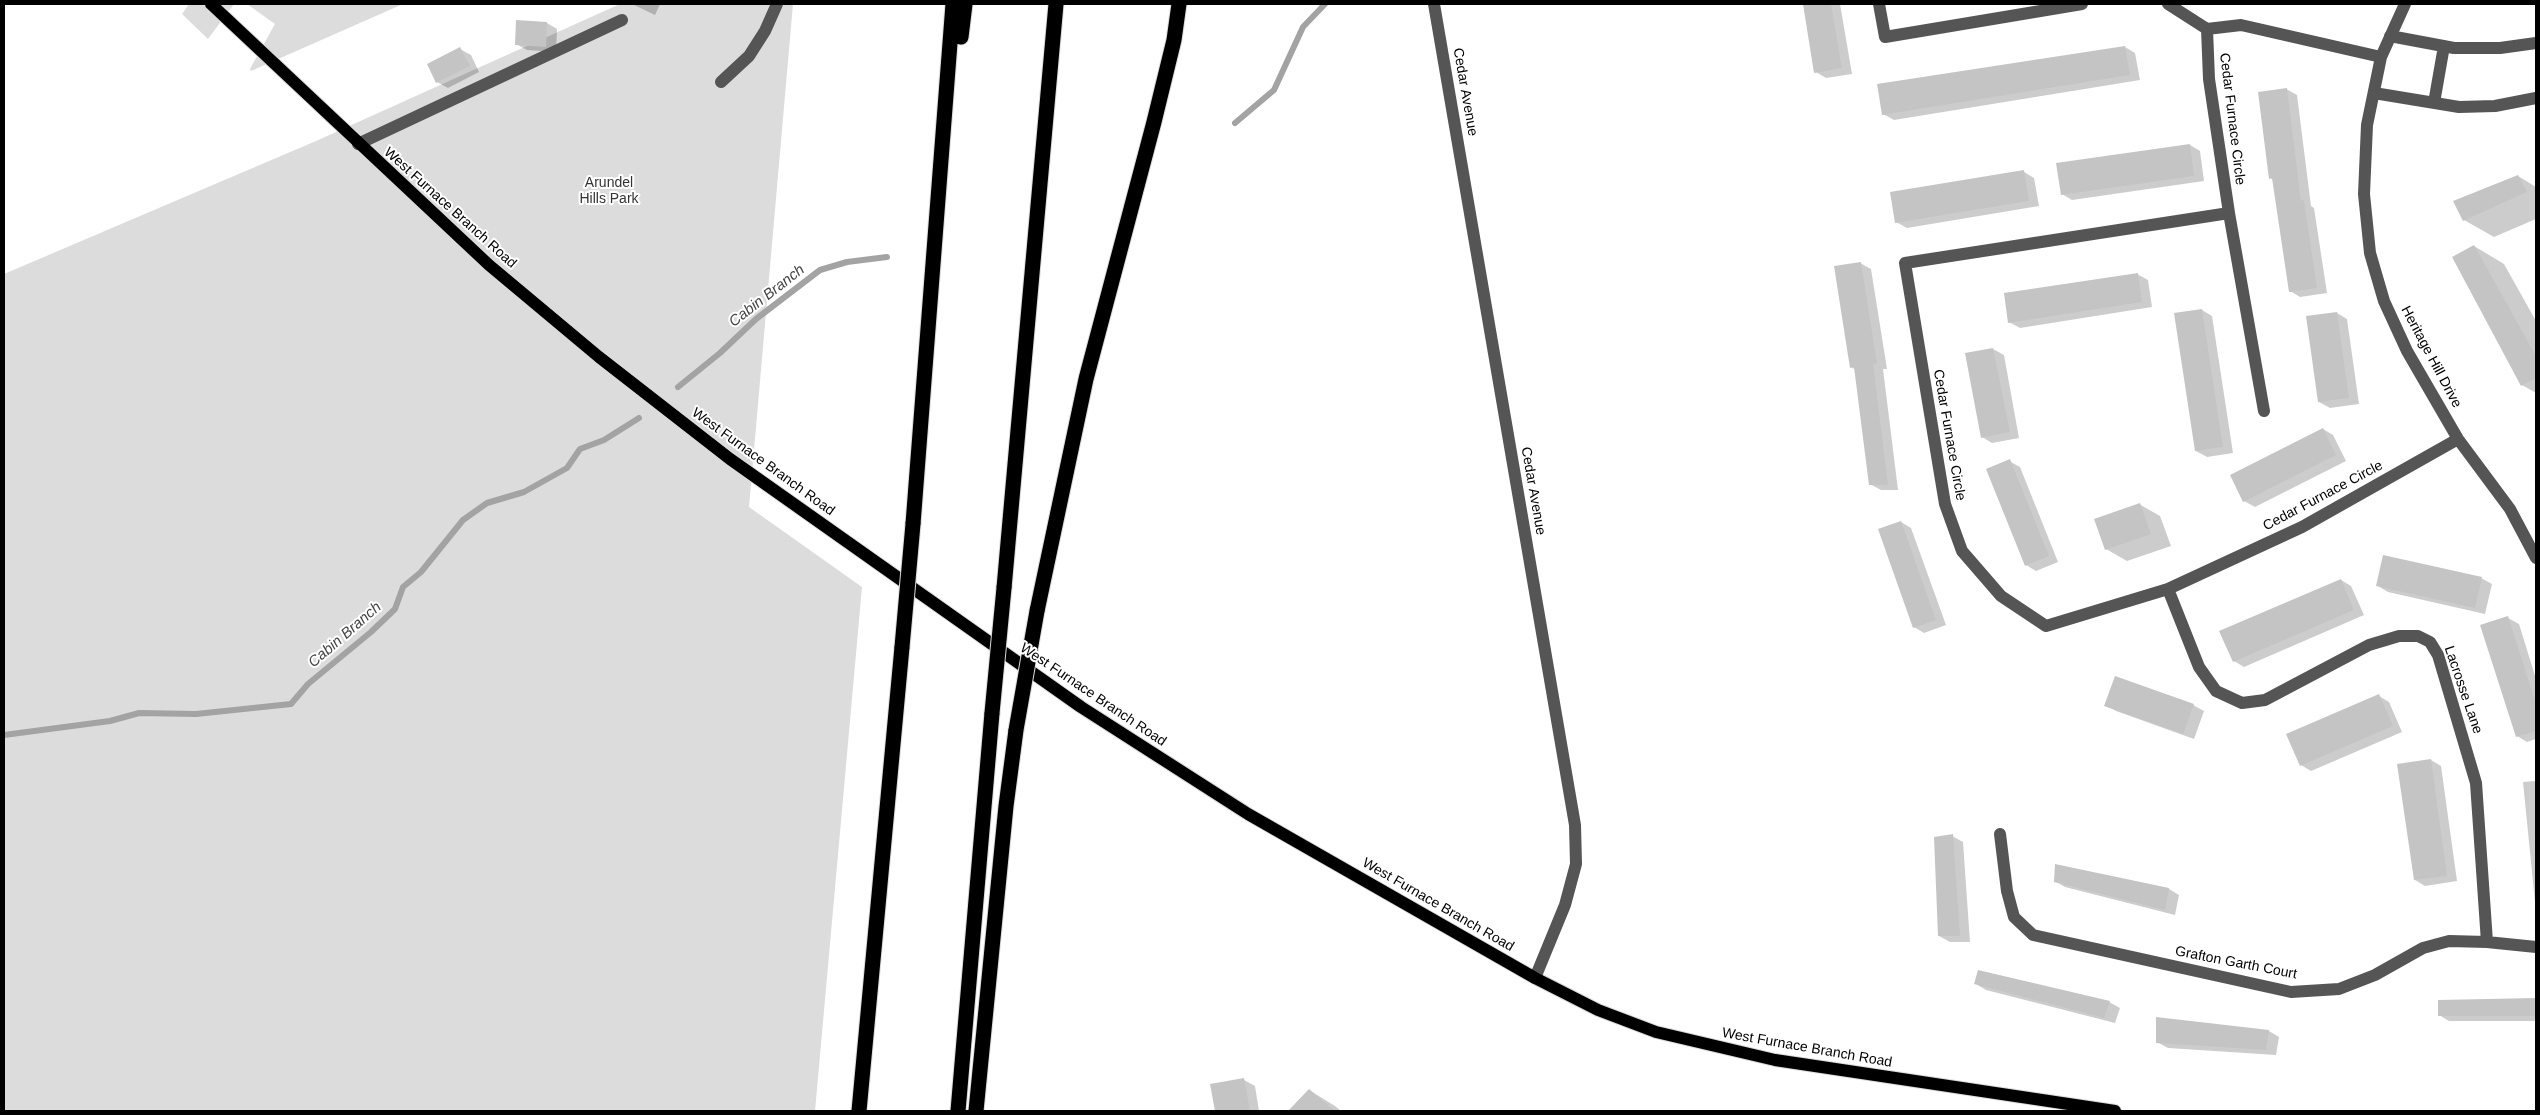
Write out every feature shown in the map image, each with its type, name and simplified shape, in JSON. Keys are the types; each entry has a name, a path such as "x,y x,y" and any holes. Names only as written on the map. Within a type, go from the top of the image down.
{"highway":[{"path":"860,1111 913,524 953,4"},
{"path":"938,217 965,4"},
{"path":"958,1111 1056,4"},
{"path":"976,1111 1006,806 1016,730 1036,611 1086,379 1154,122 1174,40 1179,4"}],"main road":[{"name":"West Furnace Branch Road","path":"211,4 489,265 599,357 730,459 866,556 1082,707 1240,808 1535,978 1598,1010 1656,1032 1775,1060 2115,1111"}],"street":[{"path":"720,82 749,56 765,31 777,4"},
{"name":"Cedar Avenue","path":"1434,4 1575,825 1576,864 1565,905 1535,978"},
{"path":"1879,4 1885,37 2082,4"},
{"path":"2168,4 2207,29 2241,25 2381,58"},
{"name":"Heritage Hill Drive","path":"2404,4 2381,58 2367,125 2364,194 2370,253 2384,301 2407,351 2458,439 2510,509 2536,555"},
{"path":"358,144 622,20"},
{"name":"Cedar Furnace Circle","path":"2207,29 2209,79 2264,411"},
{"path":"2390,36 2444,46 2500,48 2536,44"},
{"path":"2434,103 2444,46"},
{"path":"2374,93 2459,107 2495,106 2536,98"},
{"name":"Cedar Furnace Circle","path":"2230,213 1905,263 1945,504 1962,551 2001,596 2046,626 2168,590 2302,527 2458,439"},
{"name":"Lacrosse Lane","path":"2168,590 2199,667 2216,691 2242,703 2265,700 2369,645 2399,636 2418,636 2430,642 2438,655 2476,783 2486,942"},
{"name":"Grafton Garth Court","path":"2000,834 2007,892 2014,917 2033,935 2291,992 2339,989 2375,975 2423,948 2449,941 2486,942 2536,947"}],"green space":[{"path":"189,4 234,4 208,39 182,14"},
{"path":"247,4 403,4 251,71 250,69 275,24"},
{"name":"Arundel Hills Park","path":"620,4 793,4 749,507 862,587 815,1111 4,1111 4,274 316,141"}],"building":[{"path":"1803,4 1831,4 1842,68 1814,73"},
{"path":"516,20 547,22 546,47 515,45"},
{"path":"2125,46 2130,75 1882,115 1877,84"},
{"path":"460,47 470,66 436,83 427,64"},
{"path":"2287,88 2301,201 2304,200 2317,288 2289,292 2272,178 2269,179 2258,92"},
{"path":"2190,144 2194,176 2061,195 2056,163"},
{"path":"2024,170 2029,201 1895,223 1890,192"},
{"path":"2518,175 2527,192 2463,221 2453,201"},
{"path":"2474,245 2536,356 2536,378 2521,386 2452,257"},
{"path":"1861,262 1877,363 1873,364 1888,485 1869,485 1854,367 1850,368 1834,266"},
{"path":"2138,273 2142,302 2008,323 2004,293"},
{"path":"2202,309 2223,447 2195,451 2174,313"},
{"path":"2337,312 2349,398 2318,402 2306,316"},
{"path":"1993,348 2010,432 1981,438 1965,353"},
{"path":"2323,428 2336,455 2243,502 2230,475"},
{"path":"2010,459 2049,556 2025,566 1986,469"},
{"path":"2140,503 2151,534 2105,550 2094,519"},
{"path":"1901,521 1936,620 1913,628 1878,529"},
{"path":"2383,555 2482,577 2475,608 2376,586"},
{"path":"2341,579 2354,610 2233,662 2219,631"},
{"path":"2508,616 2536,704 2536,731 2516,737 2480,625"},
{"path":"2115,676 2194,704 2183,734 2104,706"},
{"path":"2379,694 2393,726 2300,766 2286,734"},
{"path":"2431,759 2447,876 2414,880 2397,764"},
{"path":"1953,834 1960,936 1938,936 1934,837"},
{"path":"2055,864 2169,888 2165,910 2054,882"},
{"path":"1978,970 2110,1001 2104,1018 1974,984"},
{"path":"2536,998 2536,1016 2438,1016 2438,1000"},
{"path":"2156,1017 2269,1030 2266,1050 2156,1043"},
{"path":"1244,1078 1250,1111 1215,1111 1210,1084"},
{"path":"1309,1089 1335,1111 1288,1111"}],"waterway":[{"name":"Cabin Branch","path":"1235,123 1274,90 1303,27 1325,4"},
{"name":"Cabin Branch","path":"678,387 720,353 756,319 820,270 847,262 887,257"},
{"name":"Cabin Branch","path":"4,735 110,721 139,713 196,714 291,704 308,684 371,632 395,609 403,587 421,572 463,520 487,503 524,492 567,468 580,449 604,440 639,418"}]}
